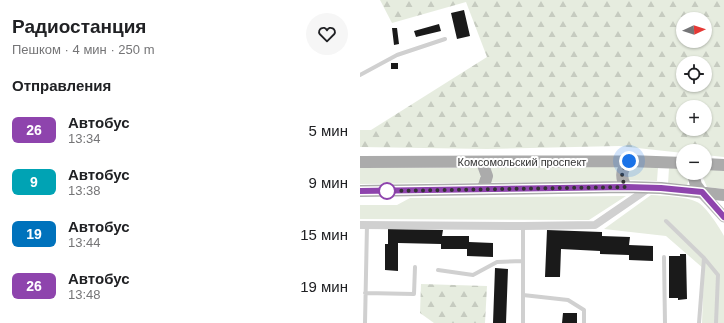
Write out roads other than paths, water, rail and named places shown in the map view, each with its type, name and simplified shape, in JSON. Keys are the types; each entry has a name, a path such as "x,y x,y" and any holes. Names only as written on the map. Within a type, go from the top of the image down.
{"main road":[{"name":"Комсомольский проспект","path":"360,162 629,161 676,163"},
{"path":"626,187 622,181 622,174 623,168 629,161"},
{"path":"482,162 487,176 483,189"},
{"path":"712,164 724,165"},
{"path":"695,180 696,185 724,217"},
{"path":"360,191 626,187 702,192 724,195"}],"street":[{"path":"363,225 595,225 650,188"}],"lane":[{"path":"360,75 397,55 446,39"},
{"path":"666,221 704,258 718,275 716,323"},
{"path":"363,225 366,274 365,323"},
{"path":"523,226 523,323"},
{"path":"664,257 665,323"},
{"path":"699,323 704,258"},
{"path":"438,270 472,275 497,262 523,261"},
{"path":"365,293 414,294 415,267"},
{"path":"360,274 366,274"},
{"path":"523,295 568,300 584,310 584,323"}]}
